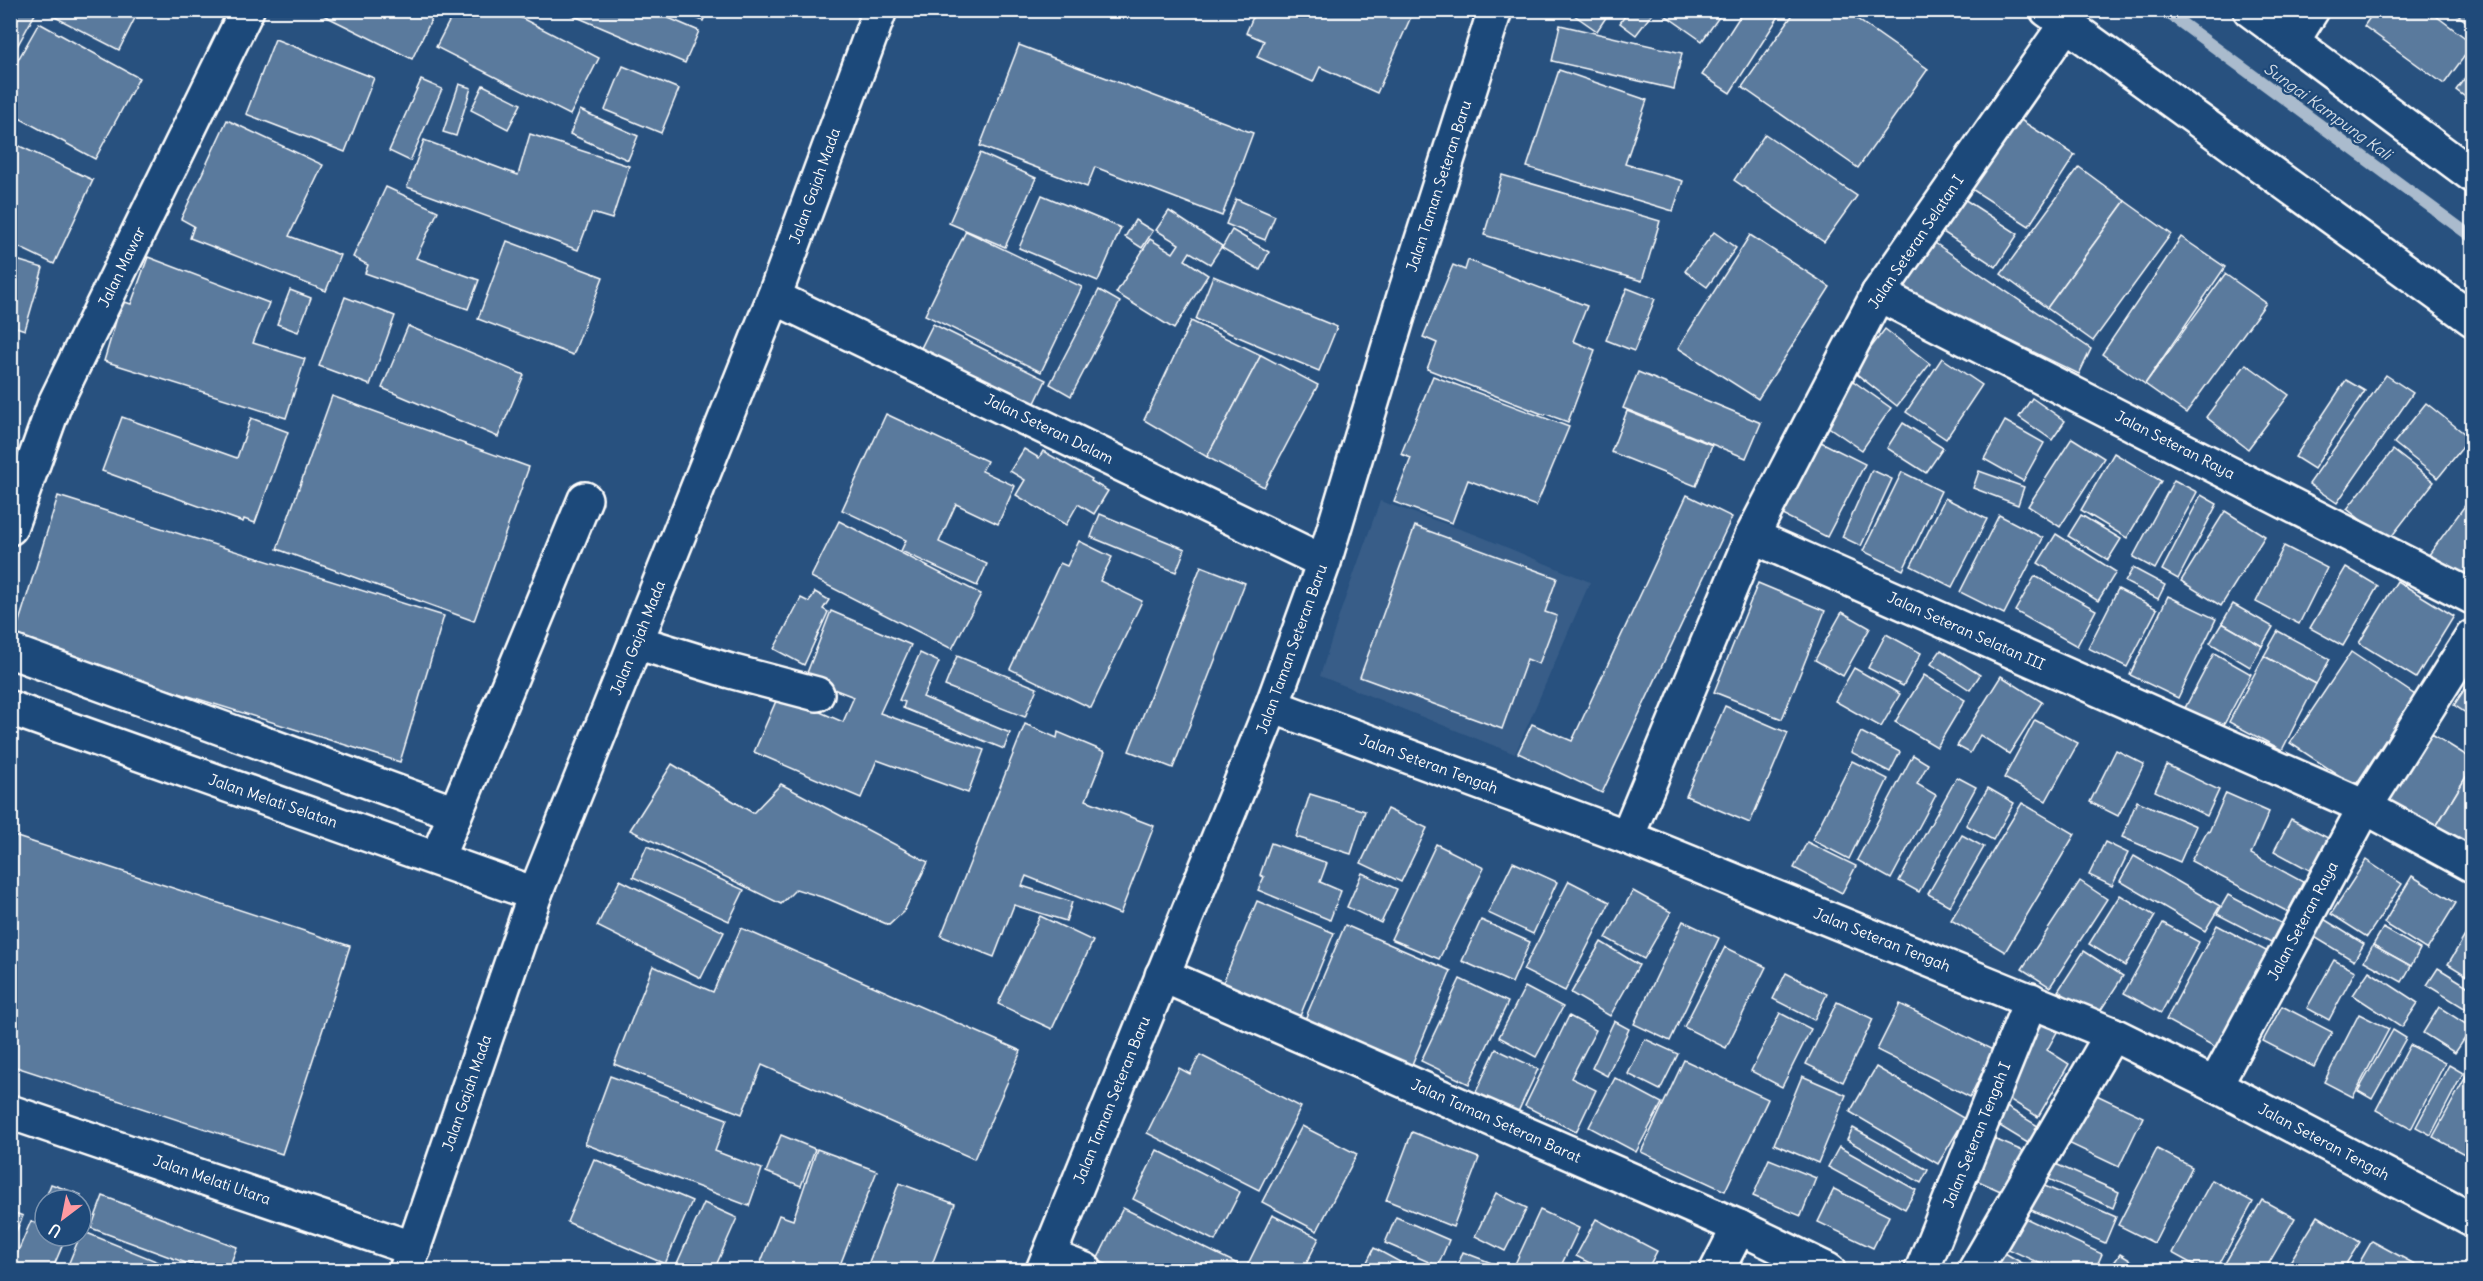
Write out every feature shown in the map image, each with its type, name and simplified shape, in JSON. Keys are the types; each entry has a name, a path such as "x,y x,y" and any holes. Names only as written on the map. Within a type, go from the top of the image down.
{"street":[{"name":"Jalan Mawar","path":"10,528 56,403 247,10"},
{"name":"Jalan Gajah Mada","path":"410,1260 535,894 774,297 880,10"},
{"name":"Jalan Taman Seteran Baru","path":"1046,1263 1272,706 1324,562 1404,296 1495,10"},
{"path":"2250,10 2472,175"},
{"path":"2292,42 2312,10"},
{"path":"2056,17 2472,319"},
{"name":"Jalan Seteran Selatan I","path":"1752,536 1878,294 2056,17"},
{"name":"Jalan Seteran Raya","path":"1878,294 2472,597"},
{"name":"Jalan Seteran Dalam","path":"774,297 1324,562"},
{"path":"437,858 585,500"},
{"path":"1627,837 1752,536"},
{"name":"Jalan Seteran Selatan III","path":"1752,536 2365,807 2472,865"},
{"name":"Jalan Seteran Raya","path":"2214,1085 2365,807 2472,637"},
{"path":"636,642 730,671 817,694"},
{"path":"10,651 455,813"},
{"name":"Jalan Seteran Tengah","path":"1272,706 1627,837 2112,1034 2472,1220"},
{"name":"Jalan Melati Selatan","path":"10,708 535,894"},
{"name":"Jalan Taman Seteran Barat","path":"1162,975 1739,1227 1828,1270"},
{"name":"Jalan Seteran Tengah I","path":"1922,1270 2031,1000"},
{"path":"1975,1270 2112,1034"},
{"name":"Jalan Melati Utara","path":"10,1112 410,1260"},
{"path":"1717,1270 1739,1227"},
{"path":"1046,1263 1085,1270"}],"shaded area":[{"path":"1380,501 1477,535 1590,582 1515,754 1320,676"}],"building":[{"path":"10,10 28,10 35,14 10,59"},
{"path":"46,10 139,10 119,50 45,12"},
{"path":"313,10 436,10 412,59"},
{"path":"455,10 506,10 599,58 570,115 436,47"},
{"path":"560,10 650,10 699,31 685,63"},
{"path":"677,10 708,10 703,21"},
{"path":"1256,10 1414,10 1377,93 1320,67 1313,82 1257,57 1264,41 1246,33"},
{"path":"1567,10 1611,10 1597,31"},
{"path":"1629,10 1655,10 1636,35 1620,23"},
{"path":"1658,10 1724,10 1702,41"},
{"path":"1744,10 1783,10 1730,93 1702,75"},
{"path":"1796,10 1844,10 1928,69 1858,168 1742,87"},
{"path":"2375,10 2428,10 2472,43 2472,46 2444,84 2364,26"},
{"path":"2451,10 2472,10 2472,26"},
{"path":"39,23 139,78 95,159 10,113 10,74"},
{"path":"1560,25 1682,53 1674,89 1552,61"},
{"path":"275,39 374,78 345,152 246,114"},
{"path":"1019,45 1253,133 1222,216 1095,167 1087,187 980,146"},
{"path":"623,66 679,89 661,133 605,110"},
{"path":"2472,68 2472,102 2456,90"},
{"path":"1559,70 1647,100 1625,164 1683,181 1673,211 1527,167"},
{"path":"421,80 442,89 410,161 389,151"},
{"path":"459,84 471,88 456,136 443,132"},
{"path":"483,85 521,104 508,129 471,110"},
{"path":"580,110 638,136 628,160 570,134"},
{"path":"2013,115 2075,155 2029,226 1967,186"},
{"path":"227,120 323,165 289,236 340,255 326,291 190,238 194,226 181,219"},
{"path":"530,134 629,166 612,219 592,213 578,250 407,187 424,140 518,175"},
{"path":"1765,134 1857,196 1824,242 1734,180"},
{"path":"15,144 93,180 54,264 10,243 10,153"},
{"path":"980,153 1036,178 1005,247 949,223"},
{"path":"2079,167 2125,201 2047,308 2001,274"},
{"path":"1502,175 1660,221 1642,281 1484,235"},
{"path":"386,187 438,211 416,258 479,280 468,309 365,273 368,265 353,257"},
{"path":"1042,195 1121,228 1098,281 1019,248"},
{"path":"1236,199 1275,216 1265,240 1226,224"},
{"path":"1964,199 2018,234 1996,267 1943,232"},
{"path":"2125,201 2171,234 2093,341 2047,308"},
{"path":"1169,211 1222,246 1210,264 1190,252 1185,260 1208,275 1174,329 1116,293 1150,239 1173,253 1179,244 1156,230"},
{"path":"1135,220 1153,231 1142,248 1125,237"},
{"path":"1232,230 1269,252 1260,270 1222,248"},
{"path":"966,231 1082,287 1041,372 925,315"},
{"path":"1714,232 1736,248 1707,287 1685,271"},
{"path":"1750,235 1830,287 1758,399 1678,348"},
{"path":"2181,237 2225,267 2145,384 2102,354"},
{"path":"507,241 603,277 573,355 478,319"},
{"path":"1932,241 2091,349 2079,374 1904,289"},
{"path":"148,257 269,303 253,343 305,359 286,418 104,361 122,301 131,304"},
{"path":"10,258 43,268 25,330 10,325"},
{"path":"1468,260 1587,306 1573,341 1595,350 1568,422 1427,369 1437,343 1423,337 1453,265 1465,270"},
{"path":"2225,274 2266,303 2186,413 2145,384"},
{"path":"1213,276 1337,327 1319,371 1196,319"},
{"path":"1627,288 1655,299 1634,351 1606,340"},
{"path":"290,290 311,298 298,332 277,324"},
{"path":"1099,290 1120,302 1071,396 1050,384"},
{"path":"345,297 395,316 370,385 319,366"},
{"path":"1191,321 1261,355 1207,457 1144,420"},
{"path":"933,324 1046,380 1032,409 919,352"},
{"path":"408,326 524,375 498,437 382,388"},
{"path":"1885,329 1930,364 1897,406 1853,371"},
{"path":"1261,355 1318,385 1264,487 1207,457"},
{"path":"1942,358 1982,385 1946,439 1906,412"},
{"path":"2246,364 2289,395 2248,449 2206,417"},
{"path":"1638,372 1761,423 1746,458 1623,408"},
{"path":"2386,375 2413,393 2337,503 2309,484"},
{"path":"1433,376 1569,427 1536,506 1468,480 1452,523 1394,502 1411,458 1401,454"},
{"path":"1846,376 1891,408 1862,450 1817,419"},
{"path":"2346,380 2365,391 2314,469 2295,457"},
{"path":"332,396 529,467 474,621 277,549"},
{"path":"2032,398 2065,421 2052,440 2019,417"},
{"path":"2426,403 2470,438 2438,478 2394,443"},
{"path":"1627,411 1712,445 1696,486 1611,452"},
{"path":"886,414 987,461 982,471 1015,486 998,524 956,504 939,542 987,564 977,586 901,551 906,540 842,510"},
{"path":"122,417 237,458 251,418 288,432 255,523 244,519 243,522 102,471"},
{"path":"2005,421 2044,443 2023,481 1984,459"},
{"path":"1903,423 1943,448 1926,473 1887,448"},
{"path":"2072,438 2104,458 2060,527 2028,506"},
{"path":"1821,442 1865,464 1827,537 1783,515"},
{"path":"1024,449 1039,458 1043,451 1092,479 1091,481 1108,491 1094,514 1078,504 1066,525 1016,495 1025,480 1010,471"},
{"path":"2393,450 2434,482 2388,541 2347,509"},
{"path":"2114,453 2161,481 2127,538 2081,510"},
{"path":"1872,470 1892,479 1861,546 1842,537"},
{"path":"1979,471 2024,487 2018,505 1973,488"},
{"path":"1902,472 1941,491 1903,570 1863,551"},
{"path":"2174,480 2197,492 2155,569 2133,557"},
{"path":"1687,495 1732,517 1602,793 1518,753 1532,724 1572,741"},
{"path":"2201,495 2217,504 2178,579 2162,570"},
{"path":"58,496 444,616 400,762 13,641"},
{"path":"2472,496 2472,589 2428,556"},
{"path":"1945,498 1987,519 1952,587 1911,566"},
{"path":"2225,511 2265,536 2221,606 2181,581"},
{"path":"1100,514 1185,549 1176,572 1091,537"},
{"path":"1999,515 2043,538 2004,614 1960,592"},
{"path":"2081,515 2121,539 2108,560 2068,536"},
{"path":"839,521 981,594 952,649 811,577"},
{"path":"1415,526 1557,578 1545,612 1557,616 1539,664 1527,659 1502,729 1360,677"},
{"path":"2056,534 2116,572 2098,601 2038,563"},
{"path":"1079,541 1112,557 1100,581 1142,601 1091,708 1010,669 1060,563 1067,566"},
{"path":"2284,546 2327,568 2299,624 2256,602"},
{"path":"1201,566 1245,583 1173,768 1129,751"},
{"path":"2346,567 2378,586 2343,646 2310,628"},
{"path":"2133,568 2165,585 2158,599 2125,582"},
{"path":"2035,576 2096,610 2077,646 2015,611"},
{"path":"2397,581 2454,616 2416,678 2359,643"},
{"path":"1758,583 1825,611 1782,719 1714,692"},
{"path":"2118,589 2157,609 2127,667 2088,648"},
{"path":"815,592 829,600 823,609 828,612 804,665 774,649 801,598 809,602"},
{"path":"2168,596 2216,619 2178,698 2130,675"},
{"path":"2233,604 2273,627 2262,646 2222,623"},
{"path":"831,611 911,645 880,713 984,750 968,793 877,760 861,798 754,752 779,694 843,722 854,697 805,678"},
{"path":"1842,612 1870,628 1843,676 1815,660"},
{"path":"2222,623 2262,646 2250,667 2210,643"},
{"path":"2278,631 2330,659 2316,684 2264,656"},
{"path":"1886,634 1921,653 1903,686 1868,668"},
{"path":"1941,650 1980,675 1970,690 1931,664"},
{"path":"2351,652 2415,695 2355,786 2290,743"},
{"path":"920,653 939,662 923,697 1010,733 1004,749 903,708 905,702 899,700"},
{"path":"2214,653 2251,674 2222,728 2185,708"},
{"path":"957,656 1037,688 1025,717 945,686"},
{"path":"2264,656 2316,684 2282,750 2229,722"},
{"path":"1854,668 1900,694 1881,727 1835,701"},
{"path":"1924,675 1965,700 1937,747 1895,722"},
{"path":"2001,676 2042,702 2009,754 1980,735 1970,753 1957,746"},
{"path":"2472,678 2472,717 2454,705"},
{"path":"1725,706 1788,733 1750,823 1686,796"},
{"path":"2035,720 2078,743 2046,801 2004,778"},
{"path":"1025,724 1057,738 1058,732 1105,752 1086,800 1154,826 1120,914 1026,876 1022,886 1072,902 1066,921 1014,905 994,957 941,936"},
{"path":"2419,726 2472,759 2472,767 2434,830 2377,796"},
{"path":"1861,732 1900,752 1890,772 1851,752"},
{"path":"2116,750 2144,764 2118,816 2090,802"},
{"path":"1913,755 1928,764 1917,784 1936,795 1891,879 1857,860"},
{"path":"1852,761 1888,779 1849,859 1812,840"},
{"path":"672,764 753,813 781,784 928,862 904,911 889,925 828,899 796,889 781,904 630,830"},
{"path":"2167,765 2219,790 2207,816 2155,791"},
{"path":"2472,767 2472,853 2434,830"},
{"path":"1957,777 1976,787 1919,892 1899,881"},
{"path":"1988,788 2014,803 1993,840 1966,825"},
{"path":"10,790 18,793 10,814"},
{"path":"2226,793 2269,812 2251,854 2303,882 2288,912 2191,861 2207,831 2209,832"},
{"path":"1310,794 1365,811 1351,854 1296,837"},
{"path":"2137,801 2196,826 2180,862 2122,837"},
{"path":"2022,803 2075,834 2005,952 1951,920"},
{"path":"1387,809 1427,828 1401,882 1361,863"},
{"path":"2291,819 2330,839 2313,872 2274,851"},
{"path":"1962,835 1984,847 1950,906 1928,894"},
{"path":"14,836 350,946 282,1154 10,1065 10,848"},
{"path":"1807,842 1856,866 1842,893 1794,868"},
{"path":"2105,842 2128,853 2112,886 2089,875"},
{"path":"1271,843 1327,863 1320,882 1341,891 1330,920 1258,890 1264,877 1260,875"},
{"path":"1436,844 1484,868 1439,959 1391,939"},
{"path":"647,846 744,890 729,921 633,877"},
{"path":"2134,856 2220,906 2205,931 2120,881"},
{"path":"2366,860 2402,884 2367,937 2331,914"},
{"path":"1513,862 1557,882 1533,934 1488,913"},
{"path":"1362,873 1397,889 1381,923 1347,907"},
{"path":"2412,876 2456,903 2427,950 2384,923"},
{"path":"620,880 724,932 701,978 597,926"},
{"path":"1569,881 1610,902 1565,991 1523,970"},
{"path":"2080,881 2107,899 2050,987 2022,969"},
{"path":"1633,891 1671,912 1644,959 1606,938"},
{"path":"2120,895 2155,916 2125,966 2089,944"},
{"path":"2228,895 2281,923 2271,942 2217,914"},
{"path":"1257,901 1334,933 1300,1016 1222,985"},
{"path":"1040,916 1093,941 1052,1029 998,1004"},
{"path":"2319,916 2364,944 2354,961 2308,933"},
{"path":"1481,920 1530,942 1512,983 1462,961"},
{"path":"1683,921 1719,938 1670,1041 1634,1024"},
{"path":"2163,923 2199,942 2161,1013 2124,993"},
{"path":"2472,924 2472,979 2448,964"},
{"path":"1345,925 1451,971 1410,1069 1303,1024"},
{"path":"2217,925 2270,953 2217,1048 2166,1020"},
{"path":"741,928 1021,1051 974,1159 762,1065 742,1114 614,1064 653,966 713,992"},
{"path":"2383,928 2420,949 2411,966 2373,945"},
{"path":"1601,942 1639,965 1610,1016 1571,993"},
{"path":"2373,945 2411,966 2402,982 2364,961"},
{"path":"1725,947 1766,967 1726,1048 1684,1027"},
{"path":"2084,951 2123,976 2097,1016 2058,991"},
{"path":"2334,960 2355,971 2329,1020 2307,1008"},
{"path":"2438,968 2472,989 2472,999 2466,1009 2427,985"},
{"path":"2369,971 2418,1003 2402,1027 2353,995"},
{"path":"1786,973 1827,994 1814,1020 1773,999"},
{"path":"1460,979 1508,1002 1469,1084 1421,1061"},
{"path":"1525,987 1563,1007 1536,1057 1499,1037"},
{"path":"1837,1002 1873,1019 1843,1082 1806,1064"},
{"path":"1900,1004 1993,1050 1970,1097 1877,1050"},
{"path":"2282,1006 2332,1032 2314,1067 2263,1041"},
{"path":"2439,1007 2472,1028 2455,1053 2423,1033"},
{"path":"1780,1013 1811,1029 1782,1087 1751,1071"},
{"path":"2359,1014 2389,1029 2353,1097 2324,1082"},
{"path":"1569,1016 1596,1030 1571,1078 1596,1090 1576,1132 1525,1106"},
{"path":"1614,1021 1629,1029 1607,1076 1592,1068"},
{"path":"2041,1022 2057,1032 2047,1050 2069,1064 2038,1117 1999,1093"},
{"path":"2393,1030 2406,1038 2372,1099 2358,1091"},
{"path":"1645,1039 1678,1054 1660,1090 1628,1074"},
{"path":"2472,1042 2472,1059 2465,1054"},
{"path":"2410,1045 2445,1063 2411,1129 2376,1110"},
{"path":"1496,1049 1538,1069 1517,1114 1475,1094"},
{"path":"1200,1055 1301,1107 1259,1190 1147,1133 1179,1068 1190,1074"},
{"path":"1684,1060 1768,1099 1725,1191 1641,1152"},
{"path":"2449,1065 2463,1073 2431,1135 2416,1127"},
{"path":"1876,1067 1965,1119 1938,1164 1850,1112"},
{"path":"2470,1069 2472,1071 2472,1148 2468,1156 2433,1137"},
{"path":"610,1076 727,1119 715,1151 762,1169 749,1206 585,1144"},
{"path":"1802,1076 1846,1095 1818,1163 1774,1144"},
{"path":"1615,1078 1662,1103 1636,1152 1589,1127"},
{"path":"2086,1090 2143,1117 2119,1167 2062,1140"},
{"path":"2000,1103 2046,1131 2036,1148 1990,1120"},
{"path":"1302,1126 1357,1154 1317,1231 1262,1202"},
{"path":"1853,1128 1928,1170 1921,1183 1847,1140"},
{"path":"1412,1132 1479,1158 1453,1227 1386,1200"},
{"path":"781,1135 815,1149 801,1186 766,1172"},
{"path":"1992,1138 2025,1152 2007,1194 1974,1179"},
{"path":"1839,1147 1916,1190 1905,1209 1828,1167"},
{"path":"817,1149 877,1171 838,1270 758,1270 779,1215 793,1220"},
{"path":"2157,1149 2192,1167 2154,1243 2118,1225"},
{"path":"1157,1150 1240,1192 1215,1241 1133,1199"},
{"path":"594,1159 692,1201 665,1264 567,1222"},
{"path":"1769,1159 1816,1178 1801,1216 1753,1196"},
{"path":"2051,1162 2119,1192 2113,1208 2044,1177"},
{"path":"2212,1180 2253,1202 2216,1270 2203,1270 2172,1253"},
{"path":"899,1183 955,1204 931,1267 938,1270 866,1270"},
{"path":"51,1184 62,1188 50,1188"},
{"path":"2040,1184 2116,1217 2105,1243 2029,1209"},
{"path":"1834,1189 1889,1216 1873,1248 1818,1222"},
{"path":"1496,1193 1527,1208 1505,1251 1475,1236"},
{"path":"103,1196 237,1247 228,1270 205,1270 93,1229"},
{"path":"2262,1200 2295,1218 2265,1270 2221,1270"},
{"path":"704,1203 737,1218 714,1270 674,1270"},
{"path":"1123,1208 1244,1267 1242,1270 1118,1270 1097,1260"},
{"path":"1540,1210 1579,1228 1559,1270 1524,1270 1514,1266"},
{"path":"10,1211 23,1216 10,1245"},
{"path":"1272,1215 1319,1238 1303,1270 1245,1270"},
{"path":"2019,1215 2102,1254 2095,1270 2054,1270 2004,1247"},
{"path":"2318,1216 2360,1242 2342,1270 2285,1270"},
{"path":"1396,1217 1449,1240 1438,1266 1385,1243"},
{"path":"1596,1219 1657,1251 1647,1270 1603,1270 1576,1256"},
{"path":"31,1221 33,1222 33,1248 61,1248 52,1270 10,1270"},
{"path":"93,1235 166,1265 163,1270 66,1270 75,1248 93,1248"},
{"path":"2372,1241 2422,1268 2420,1270 2355,1270"},
{"path":"1374,1248 1400,1262 1396,1270 1363,1270"},
{"path":"1998,1249 2034,1270 1986,1270"},
{"path":"1463,1252 1510,1270 1456,1270"},
{"path":"2120,1254 2146,1270 2109,1270"},
{"path":"1400,1262 1418,1270 1396,1270"}],"waterway":[{"name":"Sungai Kampung Kali","path":"2164,10 2472,237"}]}
